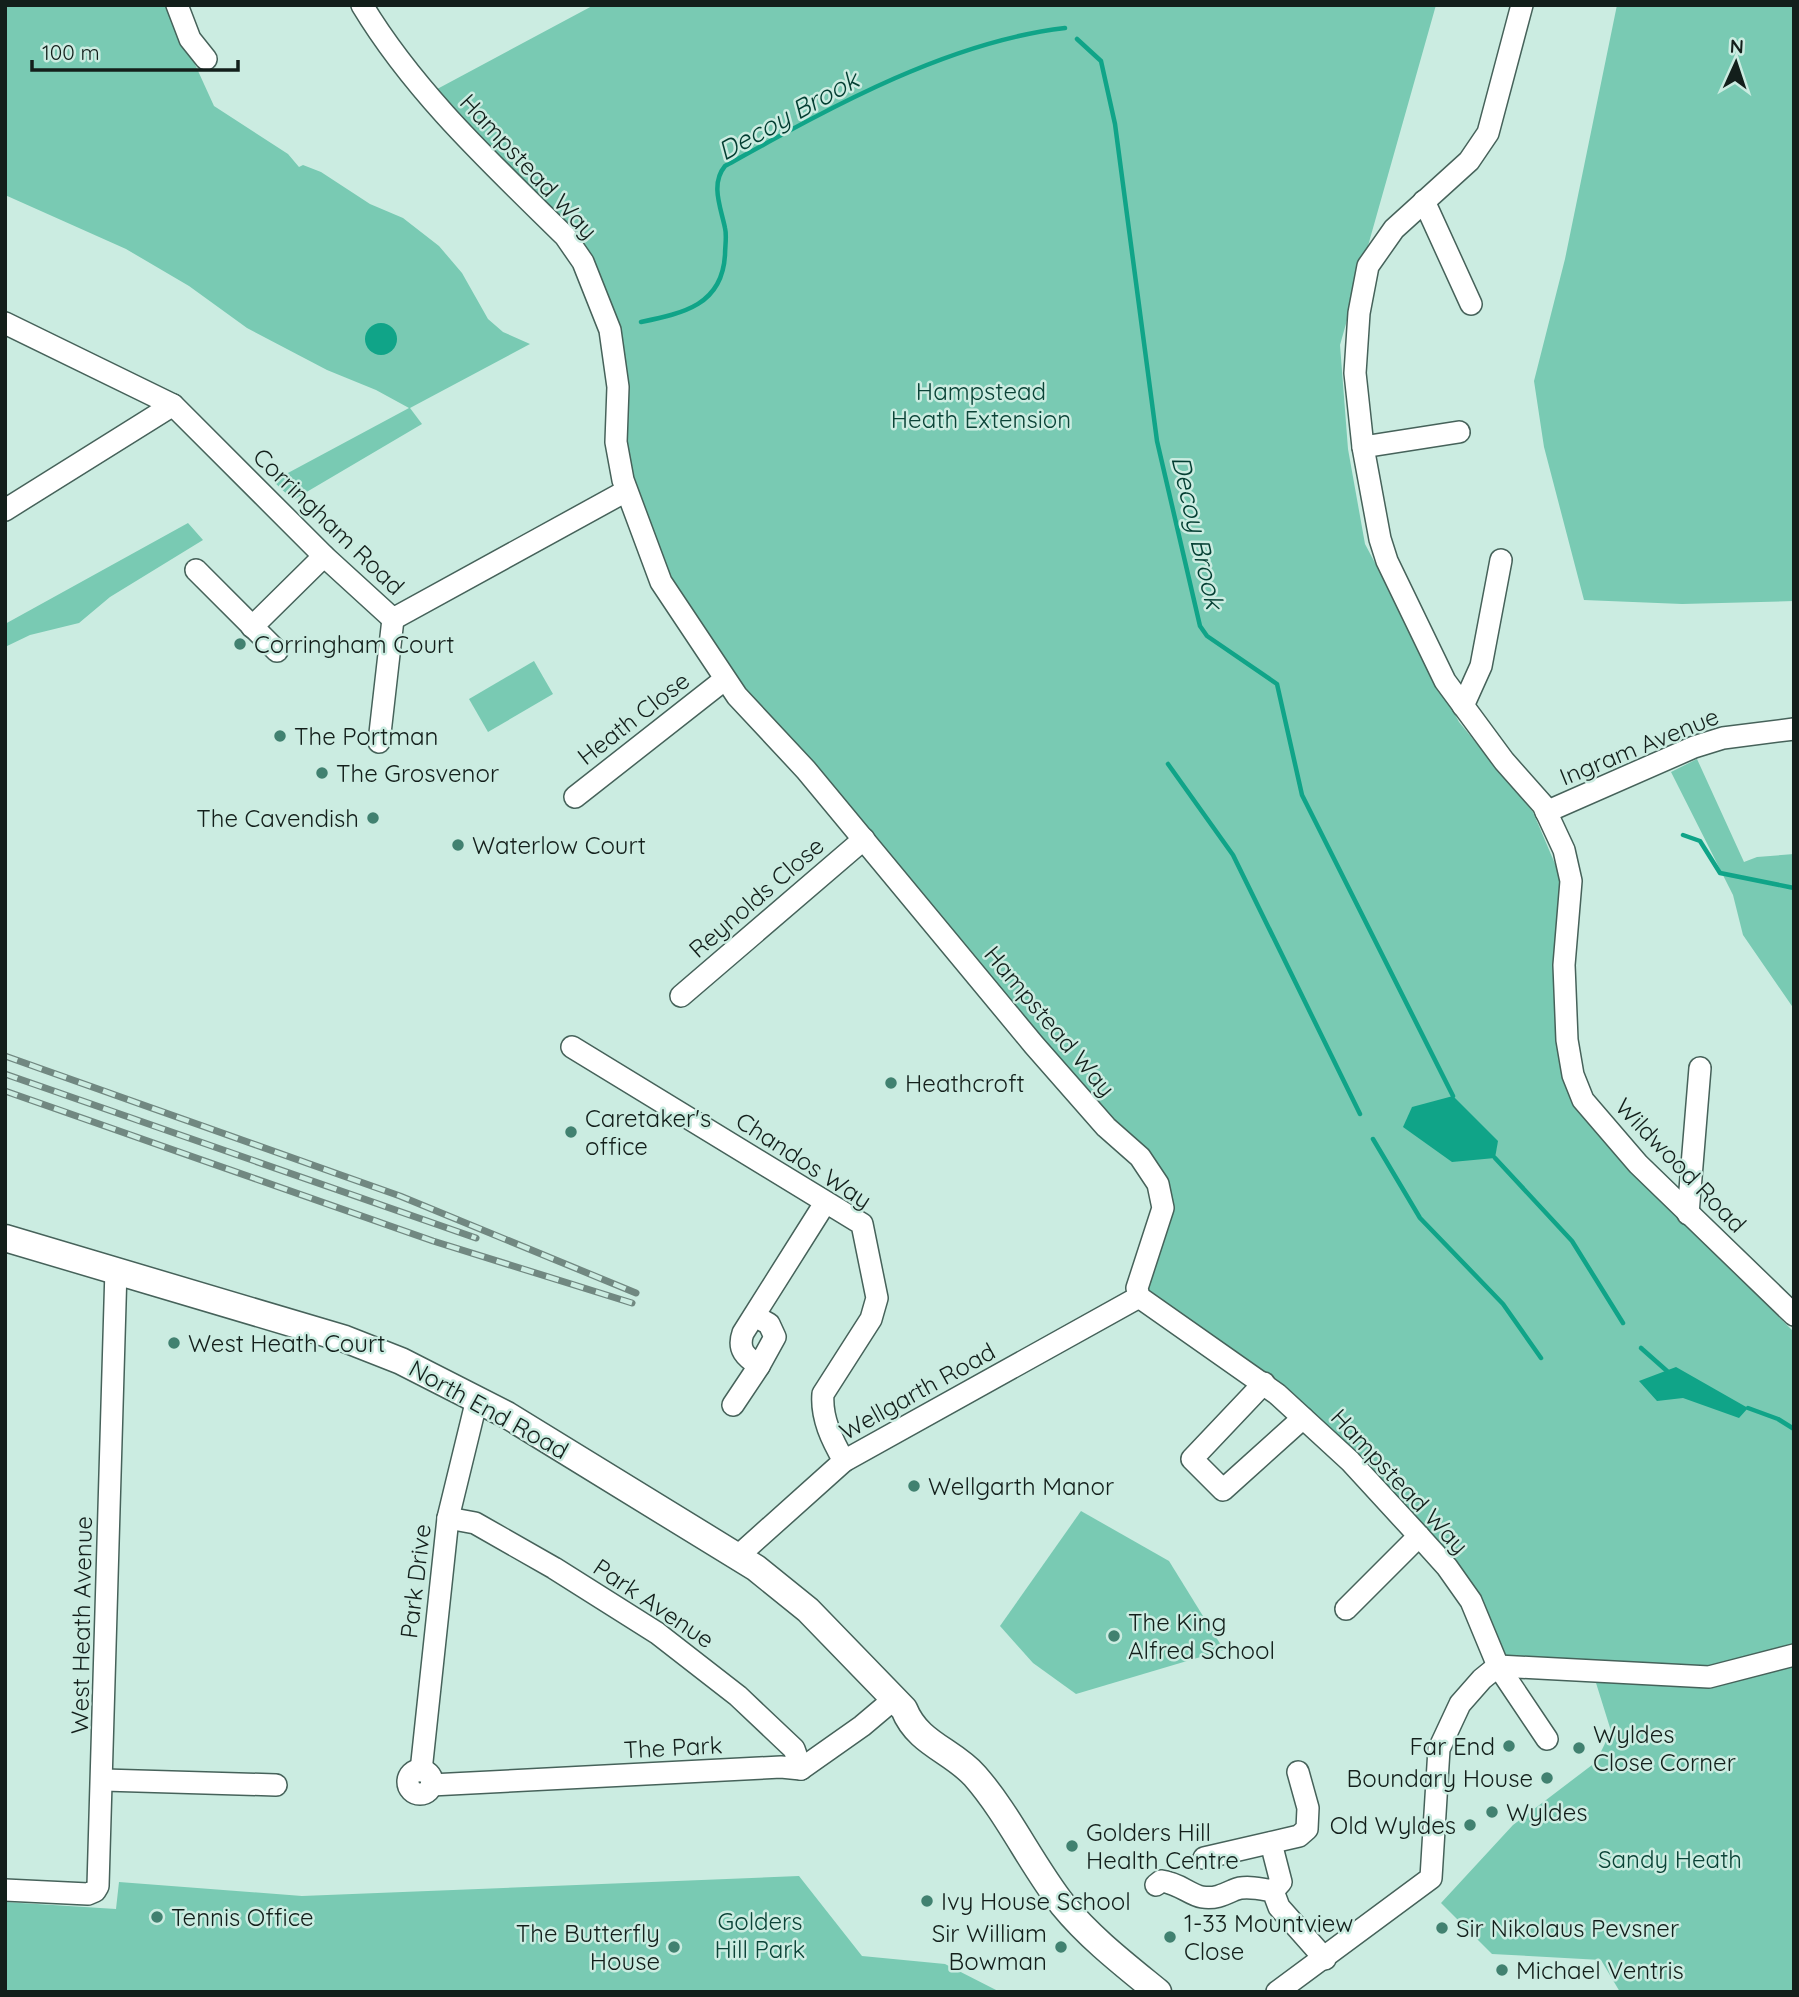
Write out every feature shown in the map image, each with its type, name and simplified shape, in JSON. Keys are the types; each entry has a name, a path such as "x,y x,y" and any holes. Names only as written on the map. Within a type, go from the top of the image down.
{"main road":[{"name":"North End Road","path":"5,1238 345,1339 401,1361 477,1399 738,1556 808,1610 899,1704 910,1723 935,1748 941,1752 950,1752 982,1784 1063,1904 1094,1938 1158,1992"}],"street":[{"path":"177,5 190,39 206,59"},
{"name":"Hampstead Way","path":"362,5 380,35 426,95 565,236 583,262 613,341 618,387 616,442 626,492 662,582 724,680 864,839 1032,1043 1106,1127 1151,1171 1162,1195 1163,1209 1137,1288 1139,1297 1264,1383 1350,1461 1447,1567 1471,1601 1498,1666 1547,1739"},
{"name":"Wildwood Road","path":"1522,5 1488,133 1469,161 1394,229 1368,266 1359,313 1356,373 1363,446 1387,561 1444,681 1546,812 1564,850 1571,881 1564,965 1567,1040 1573,1074 1583,1100 1638,1164 1794,1315"},
{"path":"1424,201 1471,304"},
{"name":"Corringham Road","path":"5,323 173,405 324,556 393,619 626,492"},
{"path":"5,510 173,405"},
{"path":"1363,446 1459,432"},
{"path":"252,627 324,556"},
{"path":"1463,706 1481,666 1501,560"},
{"path":"196,570 277,651"},
{"path":"379,742 393,619"},
{"name":"Heath Close","path":"576,797 724,680"},
{"name":"Ingram Avenue","path":"1546,812 1694,747 1734,736 1794,729"},
{"name":"Reynolds Close","path":"681,996 864,839"},
{"name":"Chandos Way","path":"572,1047 862,1224 877,1297 870,1319 823,1394 822,1408 826,1422 844,1461"},
{"path":"1688,1213 1700,1068"},
{"path":"759,1366 743,1354 743,1334 825,1203"},
{"name":"West Heath Avenue","path":"5,1889 88,1894 95,1891 100,1872 116,1269"},
{"name":"Wellgarth Road","path":"738,1556 844,1461 1139,1297"},
{"path":"733,1405 775,1337 769,1324 755,1316"},
{"path":"1264,1383 1192,1459 1223,1490 1303,1418"},
{"name":"Park Drive","path":"423,1780 448,1518 477,1399"},
{"name":"Park Avenue","path":"448,1518 475,1523 554,1568 657,1633 738,1696 794,1749 801,1769"},
{"path":"1346,1609 1419,1536"},
{"path":"1277,1992 1432,1878 1439,1749 1460,1704 1482,1678 1498,1666 1709,1677 1794,1655"},
{"path":"801,1769 862,1726 899,1704"},
{"name":"The Park","path":"423,1780 781,1767 801,1769"},
{"path":"1203,1858 1298,1836 1307,1829 1308,1808 1298,1772"},
{"path":"104,1780 276,1785"},
{"path":"1271,1843 1281,1882 1273,1891"},
{"path":"1156,1885 1161,1881 1171,1882 1200,1897 1224,1897 1235,1890 1247,1888 1273,1891"},
{"path":"1273,1891 1279,1907 1325,1959"}],"green space":[{"path":"5,5 168,5 214,106 288,154 299,167 303,165 321,172 370,204 403,218 439,246 462,273 488,319 503,332 530,344 410,408 422,424 293,500 273,481 409,408 376,390 327,370 247,328 189,286 126,249 5,195"},
{"name":"Hampstead Heath Extension","path":"594,5 1436,5 1340,345 1348,449 1365,544 1459,722 1533,812 1564,885 1564,1057 1680,1219 1794,1332 1794,1992 1620,1992 1601,1960 1492,1954 1441,1903 1513,1825 1596,1762 1611,1731 1592,1670 1509,1665 1471,1601 1303,1418 1139,1297 1162,1195 806,770 661,582 626,491 616,359 565,236 426,95"},
{"path":"1617,5 1794,5 1794,601 1682,604 1584,600 1544,447 1534,381 1565,259"},
{"path":"188,523 203,540 110,597 79,623 30,635 5,647 5,624"},
{"path":"534,661 553,694 488,732 469,699"},
{"path":"1697,759 1744,862 1757,857 1794,854 1794,1009 1743,935 1733,895 1671,772"},
{"path":"1081,1511 1169,1561 1224,1650 1076,1694 1033,1663 1000,1626"},
{"name":"Golders Hill Park","path":"799,1876 862,1956 945,1964 1000,1992 5,1992 5,1902 116,1909 119,1882 302,1896"}],"shaded area":[{"path":"381,323 392,328 397,339 392,350 381,355 370,350 365,339 370,328"},
{"path":"1453,1096 1498,1141 1495,1158 1452,1162 1403,1127 1412,1107"},
{"path":"1676,1367 1748,1408 1739,1418 1683,1398 1657,1401 1639,1381"}],"waterway":[{"name":"Decoy Brook","path":"641,322 686,310 708,296 717,285 725,255 726,231 717,188 725,166 846,101 932,63 976,47 1065,28"},
{"name":"Decoy Brook","path":"1077,39 1101,61 1115,124 1157,441 1200,626 1207,636 1277,684 1302,795 1453,1096"},
{"path":"1168,764 1233,855 1360,1114"},
{"name":"Decoy Brook","path":"1683,835 1700,841 1720,873 1794,888"},
{"path":"1373,1139 1420,1218 1503,1304 1541,1358"},
{"name":"Decoy Brook","path":"1495,1158 1572,1241 1623,1323"},
{"name":"Decoy Brook","path":"1641,1348 1667,1371"},
{"name":"Decoy Brook","path":"1748,1408 1778,1419 1794,1429"}],"railway":[{"path":"5,1056 400,1196 636,1293"},
{"path":"5,1074 476,1238"},
{"path":"5,1091 433,1241 632,1303"}],"place":[{"name":"Corringham Court","path":"240,644"},
{"name":"The Portman","path":"280,736"},
{"name":"The Grosvenor","path":"322,773"},
{"name":"The Cavendish","path":"373,818"},
{"name":"Waterlow Court","path":"458,845"},
{"name":"Heathcroft","path":"891,1083"},
{"name":"Caretaker's office","path":"571,1132"},
{"name":"West Heath Court","path":"174,1343"},
{"name":"Wellgarth Manor","path":"914,1486"},
{"name":"The King Alfred School","path":"1114,1636"},
{"name":"Far End","path":"1509,1746"},
{"name":"Wyldes Close Corner","path":"1579,1748"},
{"name":"Boundary House","path":"1547,1778"},
{"name":"Wyldes","path":"1492,1812"},
{"name":"Old Wyldes","path":"1470,1825"},
{"name":"Golders Hill Health Centre","path":"1072,1846"},
{"name":"Ivy House School","path":"927,1901"},
{"name":"Tennis Office","path":"157,1917"},
{"name":"Sir Nikolaus Pevsner","path":"1442,1928"},
{"name":"1-33 Mountview Close","path":"1170,1937"},
{"name":"The Butterfly House","path":"674,1947"},
{"name":"Sir William Bowman","path":"1061,1947"},
{"name":"Michael Ventris","path":"1502,1970"}],"park label":[{"name":"Sandy Heath","path":"1670,1859"}]}
